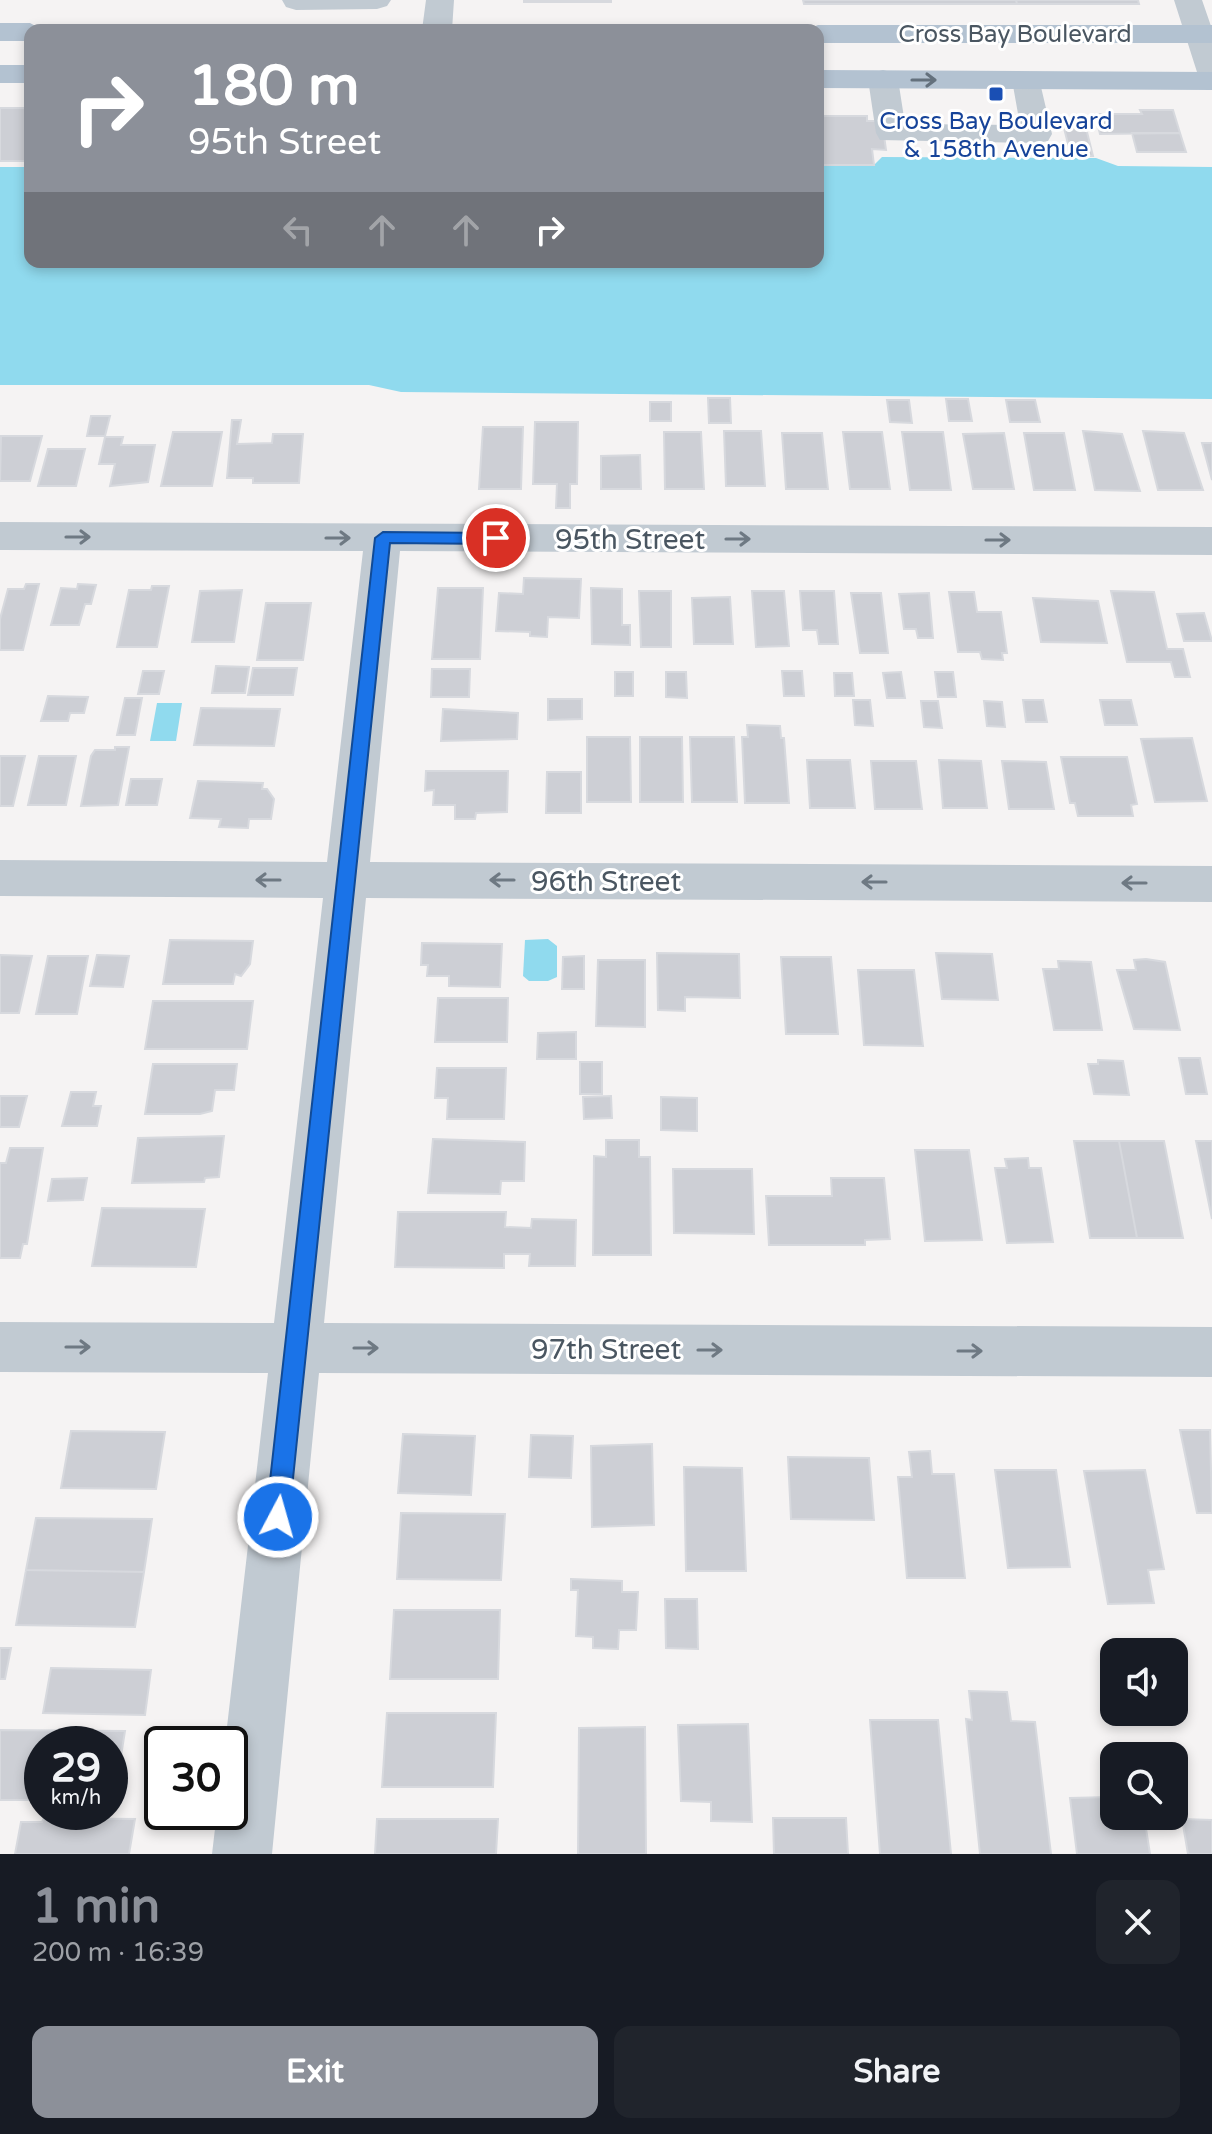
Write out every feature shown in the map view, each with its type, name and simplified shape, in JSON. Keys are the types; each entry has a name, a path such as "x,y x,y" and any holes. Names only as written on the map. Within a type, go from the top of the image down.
{"main road":[{"path":"0,32 24,32"},
{"name":"Cross Bay Boulevard","path":"824,34 1206,34"},
{"path":"0,74 24,74"},
{"name":"Cross Bay Boulevard","path":"824,79 1212,81"}],"street":[{"path":"290,24 296,0 375,11"},
{"path":"438,24 440,0"},
{"path":"1188,0 1206,34 1212,72"},
{"path":"883,79 891,133 1037,134 1027,80"},
{"name":"95th Street","path":"0,536 1212,541"},
{"path":"242,1854 383,538"},
{"name":"96th Street","path":"0,878 1212,884"},
{"name":"97th Street","path":"0,1347 1212,1352"}],"water":[{"path":"882,157 1096,158 1118,166 1212,167 1212,399 401,392 369,385 0,385 0,167 24,167 24,268 824,268 824,165 874,165"},
{"path":"157,703 182,703 176,741 150,741"},
{"path":"548,939 557,946 557,977 548,981 529,981 523,976 525,940"}],"building":[{"path":"611,0 611,2 524,2"},
{"path":"803,0 1016,0 1017,4 804,4"},
{"path":"1016,0 1138,0 1139,4 1017,4"},
{"path":"0,108 24,108 24,161 0,161"},
{"path":"1140,110 1173,110 1180,133 1100,134 1095,114 1142,114"},
{"path":"824,116 867,116 867,121 882,121 886,150 872,149 874,165 824,165"},
{"path":"1063,124 1085,124 1093,156 1071,156"},
{"path":"1132,133 1180,133 1186,152 1137,152"},
{"path":"708,398 730,398 731,423 709,423"},
{"path":"946,399 968,399 972,421 949,421"},
{"path":"887,400 909,400 912,423 890,422"},
{"path":"1006,400 1035,400 1040,422 1010,422"},
{"path":"650,402 671,402 671,421 650,421"},
{"path":"91,416 110,416 105,436 87,436"},
{"path":"232,420 241,420 237,444 272,443 273,434 303,434 299,483 253,483 253,478 227,478"},
{"path":"535,422 578,422 577,484 570,484 570,508 556,508 557,484 533,484"},
{"path":"483,427 523,427 521,489 479,489"},
{"path":"724,431 761,431 765,486 726,486"},
{"path":"1083,431 1122,434 1140,491 1095,490"},
{"path":"1143,431 1184,433 1203,490 1158,490"},
{"path":"173,432 222,432 212,486 161,486"},
{"path":"664,432 701,432 704,489 665,489"},
{"path":"843,432 882,432 890,489 850,489"},
{"path":"902,432 943,432 951,490 910,490"},
{"path":"782,433 822,433 828,489 786,489"},
{"path":"1004,433 1014,489 973,489 963,434"},
{"path":"1024,433 1064,433 1075,490 1034,490"},
{"path":"1,436 42,436 30,481 0,481"},
{"path":"105,437 123,437 121,445 155,445 148,482 110,486 115,464 99,464"},
{"path":"1202,443 1212,443 1212,480"},
{"path":"48,449 85,449 76,486 38,486"},
{"path":"640,455 641,489 601,489 601,456"},
{"path":"524,578 581,579 579,618 548,617 547,637 530,636 530,632 496,631 499,593 523,594"},
{"path":"26,584 39,584 23,650 0,650 0,619 8,589 24,589"},
{"path":"78,584 96,585 91,604 85,604 79,625 51,625 61,588 77,589"},
{"path":"152,586 169,586 157,647 117,647 129,590 151,590"},
{"path":"438,588 483,588 480,659 432,659"},
{"path":"591,588 622,589 622,625 630,625 630,645 592,644"},
{"path":"242,590 234,642 192,642 200,591"},
{"path":"639,591 671,591 671,647 641,647"},
{"path":"752,591 784,591 789,646 756,647"},
{"path":"800,591 834,591 838,644 819,644 817,630 803,630"},
{"path":"1111,591 1154,592 1167,649 1183,649 1190,677 1175,677 1171,662 1127,662"},
{"path":"949,592 974,592 977,612 1001,612 1007,653 1002,653 1003,660 982,659 980,652 958,652"},
{"path":"851,593 881,593 888,653 860,653"},
{"path":"929,593 933,638 918,638 916,629 904,629 899,594"},
{"path":"730,597 733,644 694,644 692,598"},
{"path":"1033,598 1098,601 1107,643 1041,642"},
{"path":"266,603 311,603 303,660 257,660"},
{"path":"1204,613 1212,641 1184,641 1177,614"},
{"path":"216,666 249,667 245,693 212,693"},
{"path":"253,668 297,668 293,695 248,695"},
{"path":"432,669 470,669 469,697 431,697"},
{"path":"143,671 164,671 159,694 138,694"},
{"path":"782,671 802,671 804,696 784,696"},
{"path":"615,672 633,672 633,696 615,696"},
{"path":"666,672 686,672 687,698 666,697"},
{"path":"901,672 905,698 887,698 883,673"},
{"path":"935,672 953,672 956,697 938,697"},
{"path":"834,673 852,673 854,696 835,696"},
{"path":"48,696 88,697 84,713 70,713 68,721 41,721"},
{"path":"125,698 142,698 135,735 117,735"},
{"path":"548,699 582,699 582,719 548,720"},
{"path":"853,700 870,700 873,726 855,725"},
{"path":"1023,700 1043,700 1047,722 1026,722"},
{"path":"1100,700 1131,700 1137,725 1105,725"},
{"path":"921,701 938,701 942,728 924,727"},
{"path":"984,701 1002,702 1005,727 987,726"},
{"path":"201,708 280,709 274,746 194,745"},
{"path":"443,709 518,713 517,739 441,741"},
{"path":"747,725 780,726 781,738 784,738 789,803 745,803 742,737 748,737"},
{"path":"587,737 630,737 631,802 587,802"},
{"path":"640,737 682,737 683,802 640,802"},
{"path":"690,737 734,737 737,802 692,802"},
{"path":"1192,738 1207,801 1155,802 1141,739"},
{"path":"115,747 129,747 118,805 81,806 91,756 95,750 115,750"},
{"path":"0,756 25,756 13,806 0,806"},
{"path":"39,756 76,756 66,805 28,805"},
{"path":"1061,757 1127,757 1137,804 1131,805 1133,816 1078,816 1075,803 1070,803"},
{"path":"807,760 850,760 855,808 810,808"},
{"path":"939,760 981,761 987,808 943,808"},
{"path":"871,761 916,761 922,809 875,809"},
{"path":"1002,761 1046,762 1054,809 1009,809"},
{"path":"426,771 508,771 507,812 476,813 475,819 455,819 455,805 433,805 434,790 425,791"},
{"path":"547,772 581,772 581,813 546,813"},
{"path":"131,779 162,779 157,805 126,805"},
{"path":"198,781 263,783 262,789 267,789 274,799 271,819 249,819 248,828 219,827 221,819 190,818"},
{"path":"170,940 253,941 250,964 241,976 235,974 233,984 163,984"},
{"path":"422,943 502,944 500,987 449,986 449,976 427,976 428,965 421,965"},
{"path":"657,953 739,954 740,998 685,997 685,1011 658,1010"},
{"path":"936,953 992,954 998,1000 942,999"},
{"path":"0,955 32,956 19,1013 0,1013"},
{"path":"97,955 129,956 123,987 90,986"},
{"path":"48,956 88,956 77,1014 36,1014"},
{"path":"584,956 584,989 562,989 563,957"},
{"path":"781,957 831,957 838,1034 786,1034"},
{"path":"598,960 645,960 645,1027 596,1026"},
{"path":"1134,960 1165,962 1180,1030 1134,1029 1117,970 1136,970"},
{"path":"1058,961 1091,962 1102,1030 1054,1030 1043,969 1059,969"},
{"path":"858,970 914,970 923,1046 864,1045"},
{"path":"438,998 508,998 507,1042 435,1042"},
{"path":"153,1001 253,1001 247,1049 145,1049"},
{"path":"576,1032 576,1059 537,1059 538,1033"},
{"path":"1179,1058 1200,1058 1207,1094 1186,1094"},
{"path":"1098,1060 1123,1061 1129,1095 1094,1094 1088,1064 1098,1064"},
{"path":"580,1062 602,1062 602,1094 580,1094"},
{"path":"153,1064 237,1064 234,1090 215,1090 212,1111 200,1114 145,1114"},
{"path":"437,1068 506,1068 504,1119 447,1119 448,1098 435,1098"},
{"path":"71,1092 96,1092 93,1106 101,1106 97,1126 62,1126"},
{"path":"0,1096 27,1096 19,1127 0,1127"},
{"path":"611,1096 612,1118 584,1119 583,1097"},
{"path":"661,1097 697,1098 697,1131 661,1130"},
{"path":"224,1136 219,1177 205,1178 204,1182 132,1183 138,1138"},
{"path":"433,1139 525,1142 524,1181 501,1181 500,1194 428,1193"},
{"path":"606,1140 639,1140 639,1157 650,1157 651,1255 593,1255 594,1156 606,1157"},
{"path":"1074,1141 1119,1141 1137,1238 1090,1238"},
{"path":"1119,1141 1164,1141 1183,1238 1137,1238"},
{"path":"1196,1141 1212,1141 1212,1219"},
{"path":"10,1148 43,1148 27,1244 23,1244 20,1258 0,1258 0,1163 6,1163"},
{"path":"915,1150 969,1150 982,1240 925,1241"},
{"path":"1028,1158 1029,1168 1041,1168 1053,1242 1007,1243 995,1168 1007,1168 1005,1159"},
{"path":"673,1169 752,1169 754,1234 674,1233"},
{"path":"87,1178 83,1200 48,1201 52,1179"},
{"path":"831,1178 884,1178 890,1239 865,1240 865,1245 769,1245 766,1196 832,1196"},
{"path":"102,1208 205,1209 196,1267 92,1266"},
{"path":"398,1212 506,1212 505,1227 531,1228 532,1219 576,1220 575,1266 529,1266 530,1254 504,1254 504,1268 395,1267"},
{"path":"1180,1430 1210,1430 1212,1513 1197,1513"},
{"path":"71,1431 165,1432 156,1489 61,1488"},
{"path":"403,1434 475,1436 471,1495 398,1493"},
{"path":"531,1435 573,1436 571,1478 529,1477"},
{"path":"652,1444 654,1525 592,1527 591,1446"},
{"path":"930,1451 932,1474 954,1474 965,1578 907,1578 898,1477 912,1477 909,1452"},
{"path":"788,1457 869,1458 874,1520 791,1519"},
{"path":"684,1467 742,1468 746,1571 686,1571"},
{"path":"995,1470 1056,1470 1070,1567 1008,1568"},
{"path":"1145,1470 1164,1569 1148,1570 1154,1603 1108,1604 1084,1471"},
{"path":"401,1513 505,1514 501,1580 397,1579"},
{"path":"36,1518 152,1519 144,1572 26,1570"},
{"path":"26,1570 144,1572 135,1627 16,1625"},
{"path":"571,1579 622,1581 622,1592 638,1592 636,1630 619,1630 618,1649 593,1648 593,1637 576,1636 578,1590 571,1590"},
{"path":"665,1599 697,1599 698,1649 666,1648"},
{"path":"394,1610 500,1610 498,1679 390,1679"},
{"path":"0,1648 11,1648 5,1679 0,1679"},
{"path":"51,1668 151,1670 145,1715 43,1713"},
{"path":"969,1691 1007,1692 1011,1721 1035,1722 1051,1854 980,1854 966,1719 972,1720"},
{"path":"387,1713 496,1713 493,1787 382,1787"},
{"path":"870,1720 938,1720 951,1854 880,1854"},
{"path":"748,1724 752,1822 711,1821 711,1802 681,1801 678,1725"},
{"path":"645,1727 646,1854 578,1854 579,1728"},
{"path":"0,1730 24,1730 24,1800 0,1800"},
{"path":"1100,1797 1100,1830 1146,1830 1150,1854 1077,1854 1070,1798"},
{"path":"773,1818 846,1818 848,1854 774,1854"},
{"path":"128,1819 135,1819 129,1854 15,1854 21,1822 24,1822 24,1830 128,1830"},
{"path":"377,1819 498,1819 496,1854 375,1854"},
{"path":"1188,1819 1212,1820 1212,1854 1188,1854 1184,1830 1188,1830"}],"place":[{"name":"Cross Bay Boulevard & 158th Avenue","path":"996,94"}],"route":[{"path":"278,1517 383,538 496,538"}]}
